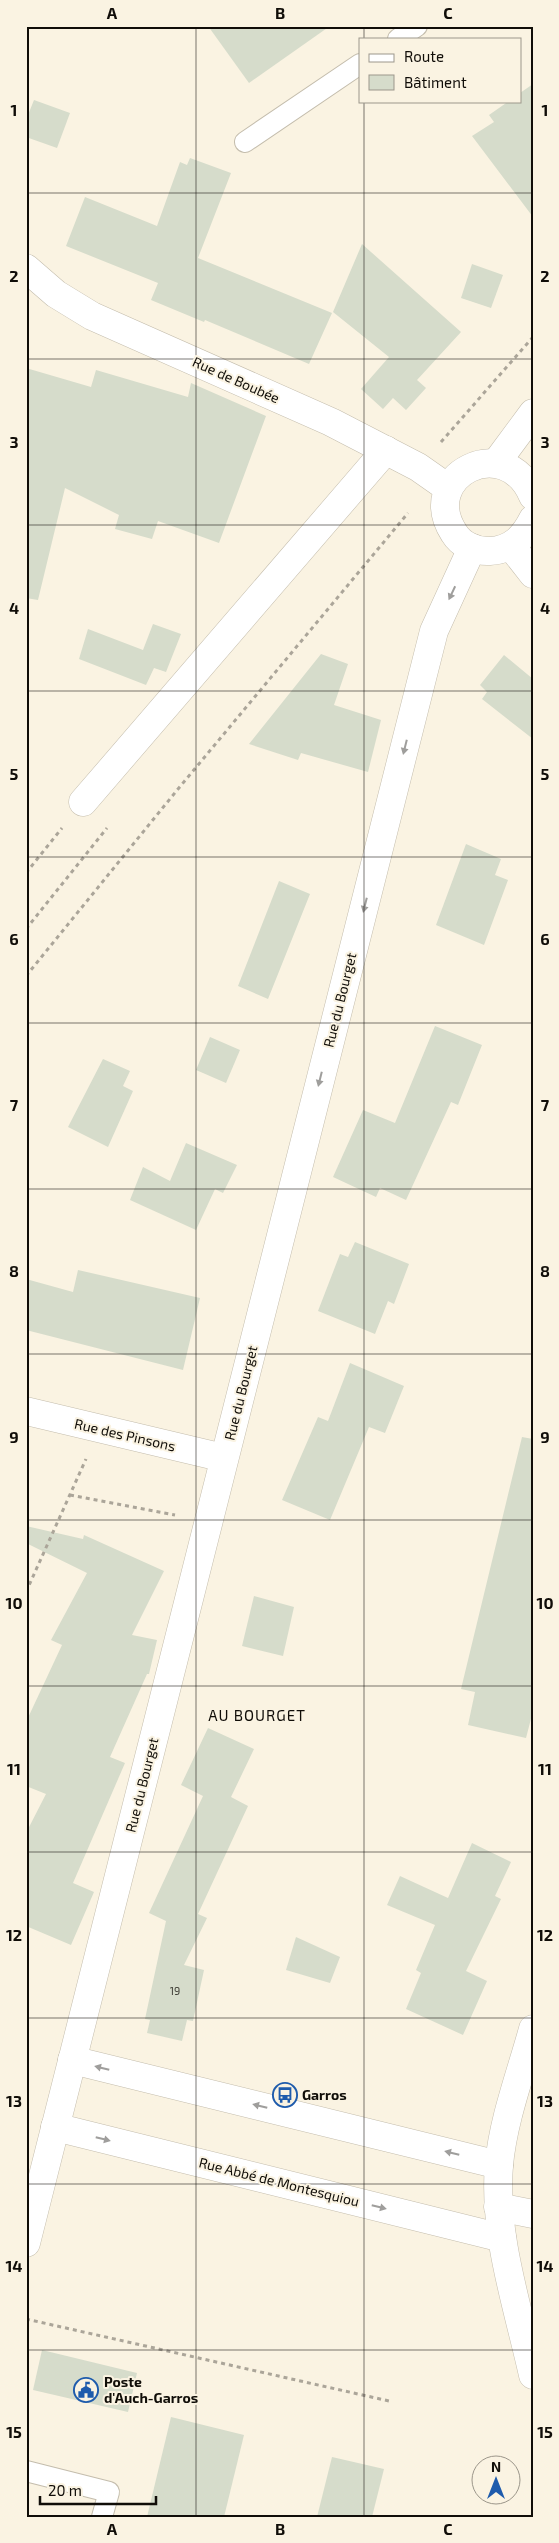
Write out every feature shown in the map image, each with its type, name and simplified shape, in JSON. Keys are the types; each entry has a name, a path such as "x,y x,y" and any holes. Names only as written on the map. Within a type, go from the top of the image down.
{"street":[{"name":"Rue de Boubée","path":"26,268 56,294 92,316 331,422 418,467 448,488"},
{"path":"496,463 533,413"},
{"path":"83,802 386,450"},
{"path":"533,496 527,482 513,469 496,463 477,464 460,473 448,488 444,506 447,523 457,539 472,548 492,551 511,546 525,534 533,519"},
{"path":"511,546 533,574"},
{"name":"Rue du Bourget","path":"26,2243 434,632 472,548"},
{"name":"Rue des Pinsons","path":"26,1411 224,1458"},
{"path":"533,2029 504,2134 499,2165 498,2207 502,2238 533,2375"},
{"path":"72,2060 499,2165"},
{"name":"Rue Abbé de Montesquiou","path":"55,2127 502,2238"},
{"path":"498,2207 533,2214"}],"lane":[{"path":"399,38 417,26"},
{"path":"245,142 359,65"},
{"path":"26,2471 109,2492 102,2517"}],"path":[{"path":"438,445 533,336"},
{"path":"26,976 178,789 408,513"},
{"path":"26,873 83,802"},
{"path":"26,1592 99,1429"},
{"path":"70,1495 183,1517"},
{"path":"26,2319 389,2401"}],"building":[{"path":"208,26 330,26 249,83"},
{"path":"533,84 533,217 472,136 494,122 489,115 508,102 522,102 522,92"},
{"path":"34,100 70,113 57,148 26,137 26,120"},
{"path":"190,158 231,173 198,258 332,313 309,364 205,320 204,322 151,300 158,283 66,246 85,197 157,226 180,162 187,165"},
{"path":"362,244 461,332 417,380 426,388 406,410 393,398 383,409 361,389 389,357 333,312"},
{"path":"472,264 503,275 491,308 461,298"},
{"path":"26,368 91,387 96,370 188,397 191,383 266,416 219,543 158,521 152,539 115,529 119,515 65,488 38,600 26,598"},
{"path":"153,624 181,634 166,672 154,668 146,685 79,659 88,629 143,650"},
{"path":"321,654 348,664 334,705 381,720 368,772 301,753 298,760 249,744"},
{"path":"504,655 533,679 533,739 482,699 487,692 480,685"},
{"path":"466,844 501,859 495,875 508,880 484,945 436,925"},
{"path":"279,881 310,894 268,999 238,986"},
{"path":"435,1026 482,1045 458,1105 451,1102 406,1200 380,1188 376,1197 333,1177 363,1110 395,1123"},
{"path":"210,1037 240,1050 226,1083 196,1070"},
{"path":"103,1059 130,1071 123,1086 133,1091 108,1147 68,1127"},
{"path":"186,1143 237,1165 223,1193 215,1189 196,1230 130,1200 143,1167 170,1181"},
{"path":"355,1242 409,1264 394,1304 388,1301 375,1334 318,1311 340,1254 348,1257"},
{"path":"78,1270 200,1298 183,1370 26,1330 26,1279 73,1292"},
{"path":"350,1363 404,1386 385,1433 369,1427 330,1520 282,1500 318,1417 328,1421"},
{"path":"522,1437 533,1439 533,1711 526,1738 468,1725 475,1692 461,1689"},
{"path":"26,1526 83,1539 84,1535 164,1571 132,1635 157,1640 149,1674 147,1674 110,1757 125,1763 73,1883 94,1892 71,1945 26,1926 26,1833 46,1794 26,1786 26,1722 62,1645 51,1640 87,1573 26,1543"},
{"path":"254,1596 294,1607 283,1656 242,1646"},
{"path":"208,1728 254,1749 231,1797 248,1806 198,1914 207,1918 184,1965 204,1970 193,2021 187,2020 182,2041 147,2033 150,2020 145,2019 166,1921 149,1913 203,1796 181,1785"},
{"path":"472,1843 511,1862 495,1896 501,1899 466,1971 487,1981 463,2035 406,2009 421,1973 416,1970 435,1925 387,1905 400,1876 448,1898"},
{"path":"296,1937 340,1957 330,1983 286,1970"},
{"path":"42,2350 137,2373 128,2412 33,2390"},
{"path":"171,2417 244,2435 224,2517 147,2517"},
{"path":"332,2457 384,2469 372,2517 317,2517"}],"place":[{"name":"Garros","path":"285,2095"},
{"name":"Poste d'Auch-Garros","path":"86,2390"}],"district":[{"name":"AU BOURGET","path":"257,1716"}]}
